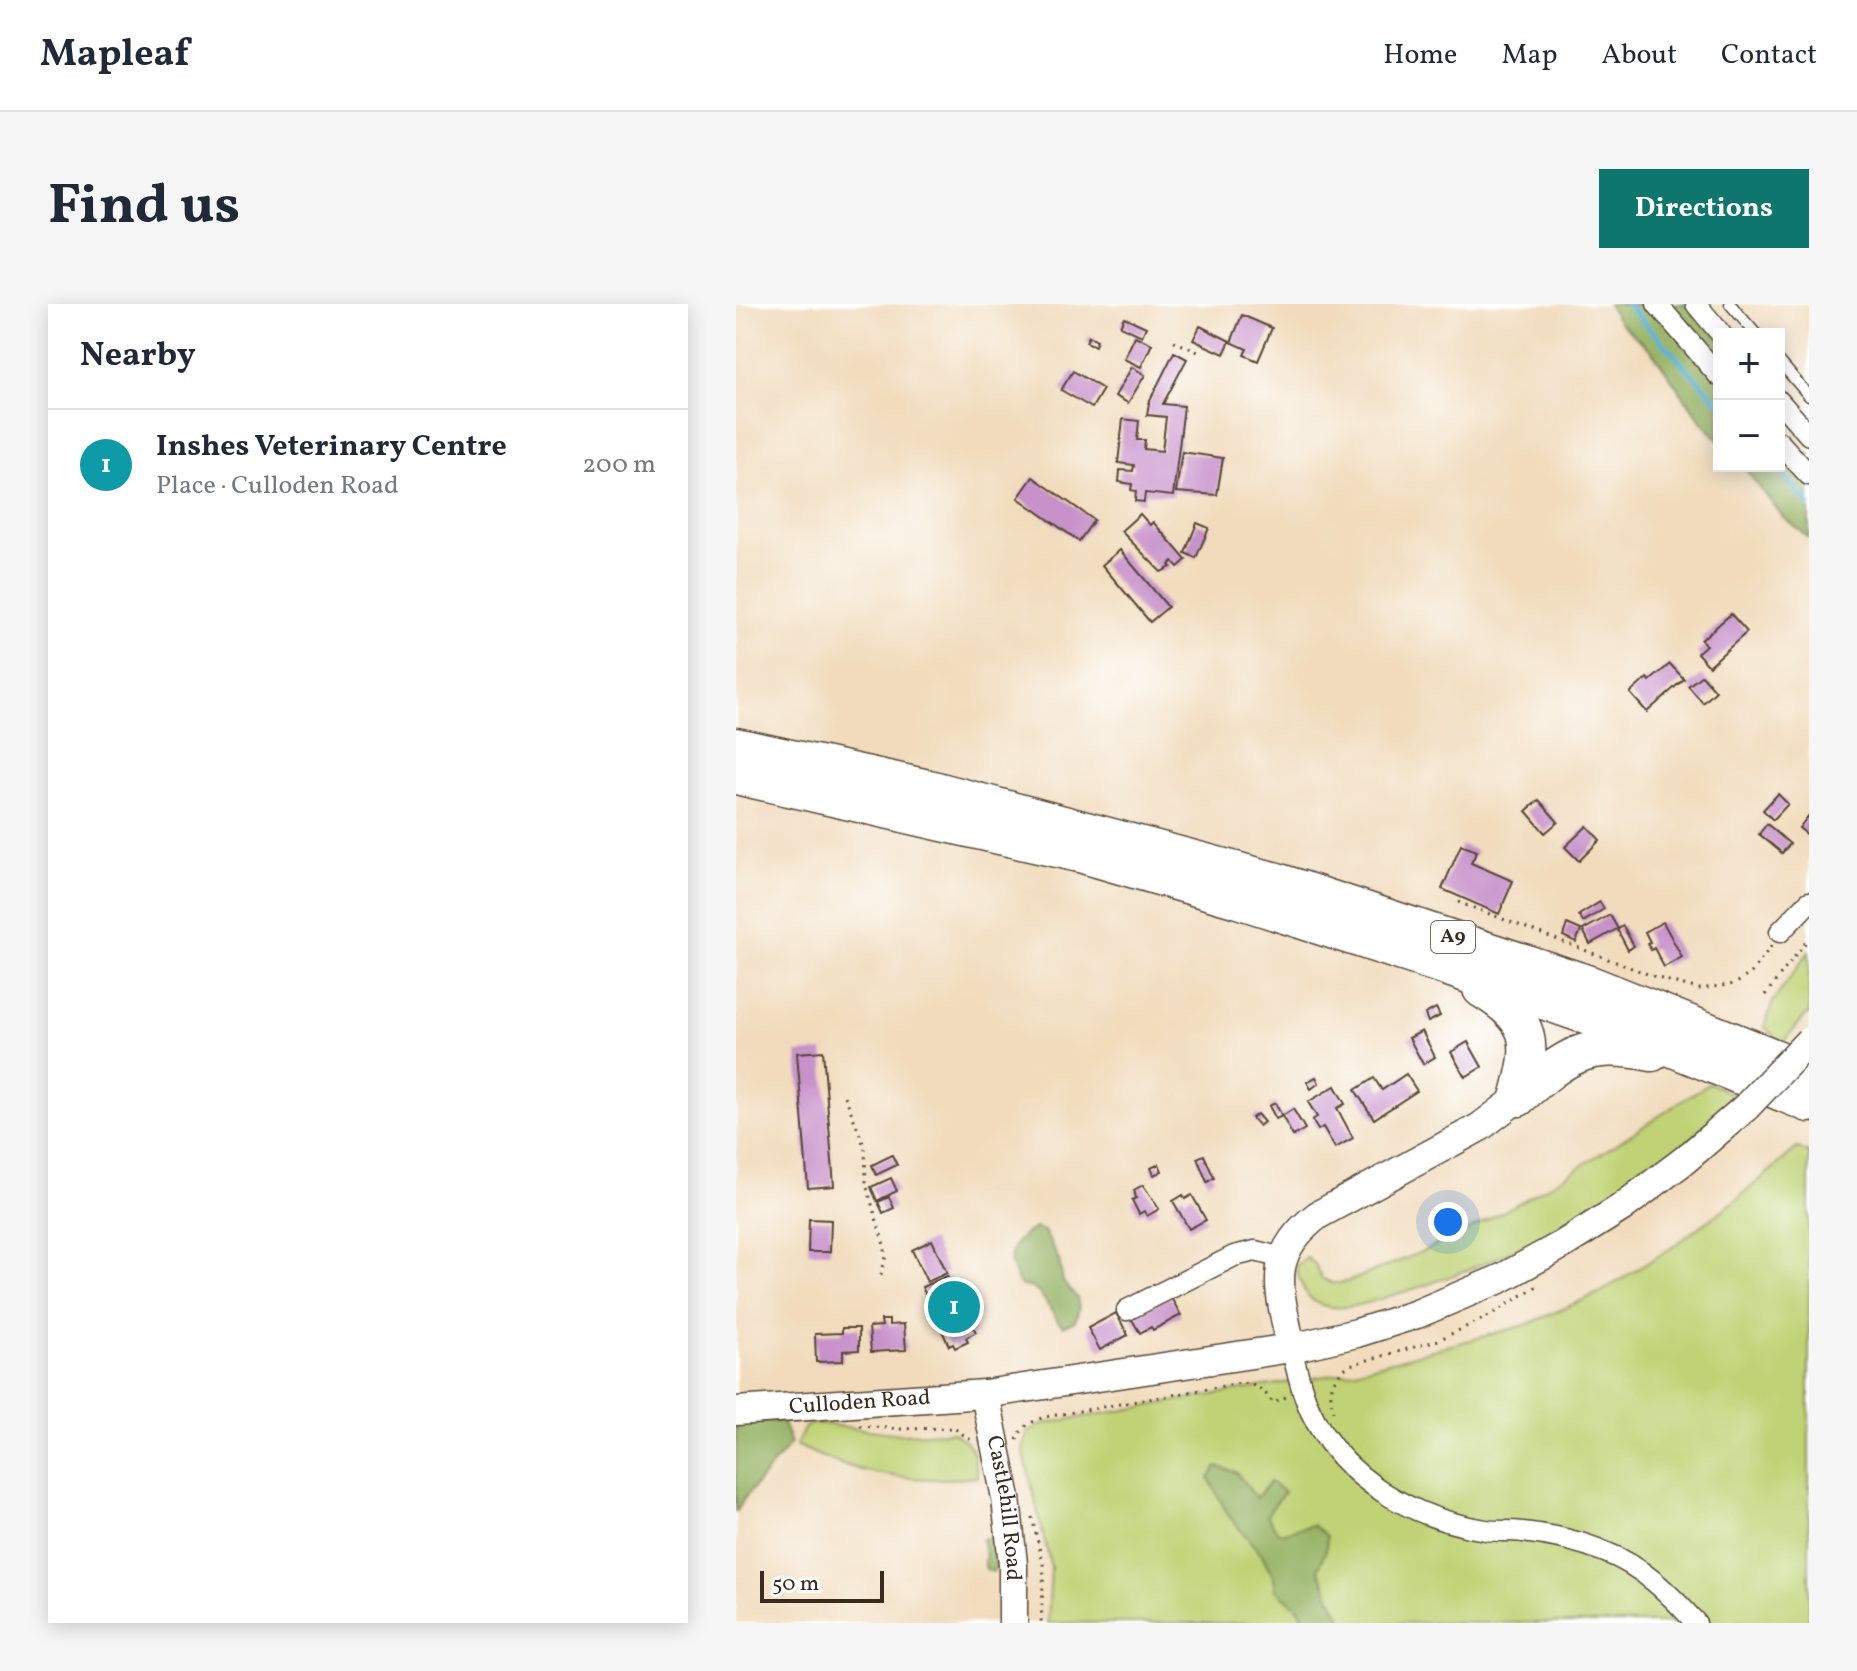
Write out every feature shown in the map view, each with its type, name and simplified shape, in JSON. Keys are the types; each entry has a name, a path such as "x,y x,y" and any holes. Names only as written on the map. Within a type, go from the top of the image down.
{"highway":[{"name":"A9","path":"736,746 929,788 1277,881 1590,984 1809,1071"},
{"name":"A9","path":"736,776 1083,855 1238,900 1624,1029 1809,1104"},
{"name":"A9","path":"1440,965 1497,999 1522,1025 1529,1054 1518,1098"},
{"name":"A9","path":"1518,1098 1566,1059 1589,1050 1612,1047 1636,1050 1721,1067"}],"main road":[{"name":"Culloden Road","path":"736,1411 985,1394 1291,1348 1402,1319 1502,1278 1621,1208 1686,1159 1746,1107 1809,1041"},
{"path":"1291,1348 1280,1277 1289,1242 1318,1215 1480,1127 1518,1098"},
{"name":"Castlehill Road","path":"985,1394 1006,1498 1013,1564 1013,1623"}],"street":[{"path":"1657,304 1713,369"},
{"path":"1696,304 1716,328"},
{"path":"1785,408 1809,435"},
{"path":"1785,449 1809,475"},
{"path":"1780,932 1809,902"},
{"path":"1127,1310 1234,1256 1255,1251 1283,1258"},
{"path":"1291,1348 1311,1413 1333,1448 1362,1477 1392,1499 1457,1525 1549,1535 1609,1553 1656,1581 1696,1623"}],"lane":[{"path":"1730,304 1751,328"},
{"path":"1785,368 1809,396"}],"path":[{"path":"1174,341 1200,353"},
{"path":"1458,902 1658,978 1699,989 1735,984 1751,973 1767,955 1780,932"},
{"path":"1765,995 1809,938"},
{"path":"845,1096 865,1148 866,1184 884,1245 886,1256 880,1278"},
{"path":"1016,1445 1019,1433 1030,1422 1045,1417 1241,1383 1256,1386 1273,1403"},
{"path":"855,1426 954,1428 971,1439 976,1448"},
{"path":"1030,1511 1044,1568 1041,1623"}],"green space":[{"path":"1608,304 1690,304 1713,332 1713,434 1651,350 1619,322"},
{"path":"1785,443 1799,456 1809,453 1809,538 1782,516 1748,472 1785,472"},
{"path":"1809,951 1809,1015 1783,1043 1764,1027 1773,1002"},
{"path":"1709,1083 1736,1095 1700,1132 1660,1165 1628,1186 1529,1243 1423,1286 1354,1306 1337,1308 1321,1305 1311,1299 1304,1289 1296,1266 1307,1258 1315,1264 1321,1278 1338,1283 1356,1279 1422,1252 1548,1186"},
{"path":"1797,1148 1809,1153 1809,1623 1048,1623 1051,1568 1023,1449 1028,1433 1042,1424 1355,1371 1526,1325 1601,1292 1671,1248 1736,1200"},
{"path":"1035,1228 1044,1231 1059,1260 1063,1282 1077,1298 1079,1309 1075,1321 1063,1326 1035,1290 1021,1286 1012,1268 1014,1246"},
{"path":"782,1421 791,1443 743,1500 736,1513 736,1423"},
{"path":"814,1423 900,1434 952,1432 972,1449 978,1477 907,1478 841,1464 796,1445 805,1427"},
{"path":"1217,1467 1236,1472 1256,1498 1270,1482 1284,1492 1267,1515 1279,1533 1313,1525 1327,1536 1326,1550 1318,1569 1344,1623 1307,1623 1299,1609 1276,1590 1274,1578 1262,1555 1228,1515 1209,1478"},
{"path":"988,1538 996,1548 992,1553 997,1564 993,1572 986,1569 984,1561 986,1556 982,1539"}],"building":[{"path":"1242,315 1272,328 1258,361 1244,355 1247,349 1231,342"},
{"path":"1124,317 1146,327 1142,336 1120,326"},
{"path":"1200,326 1230,341 1224,354 1193,340"},
{"path":"1089,336 1097,340 1095,346 1086,342"},
{"path":"1135,336 1152,344 1141,367 1124,359"},
{"path":"1174,352 1187,359 1163,404 1184,406 1173,496 1145,493 1144,502 1135,501 1136,491 1131,490 1132,484 1119,482 1120,470 1133,471 1134,465 1118,463 1123,419 1139,421 1137,440 1145,440 1144,449 1162,451 1166,417 1147,415 1149,402"},
{"path":"1132,367 1145,375 1128,403 1115,396"},
{"path":"1073,371 1103,389 1092,408 1061,390"},
{"path":"1182,452 1223,458 1217,495 1176,492"},
{"path":"1033,477 1094,520 1079,541 1018,498"},
{"path":"1140,514 1150,525 1153,522 1186,560 1178,567 1173,561 1169,565 1171,567 1161,572 1121,531"},
{"path":"1197,523 1209,528 1196,558 1185,553"},
{"path":"1120,550 1168,607 1150,622 1102,565"},
{"path":"1731,614 1747,632 1709,666 1697,653 1706,645 1701,640"},
{"path":"1670,664 1684,679 1647,712 1630,693"},
{"path":"1702,675 1716,691 1703,703 1688,686"},
{"path":"1778,794 1788,804 1773,820 1763,810"},
{"path":"1539,800 1558,822 1545,833 1526,811"},
{"path":"1809,815 1809,836 1799,828"},
{"path":"1767,824 1790,844 1782,853 1759,834"},
{"path":"1587,826 1600,840 1579,861 1565,847"},
{"path":"1461,845 1477,851 1471,863 1513,881 1499,914 1442,889"},
{"path":"1600,902 1604,909 1583,922 1579,915"},
{"path":"1610,915 1618,929 1623,926 1634,946 1628,950 1617,929 1590,944 1583,930"},
{"path":"1663,922 1682,957 1664,967 1654,948 1651,950 1647,943 1650,942 1645,932"},
{"path":"1567,924 1581,930 1576,942 1563,936"},
{"path":"1436,1008 1440,1016 1428,1022 1425,1014"},
{"path":"1422,1031 1435,1057 1423,1064 1409,1038"},
{"path":"1468,1042 1482,1067 1465,1077 1451,1052"},
{"path":"823,1051 834,1186 808,1188 797,1053"},
{"path":"1406,1074 1417,1091 1374,1119 1355,1090 1374,1078 1382,1090"},
{"path":"1316,1077 1319,1083 1311,1089 1307,1082"},
{"path":"1335,1086 1345,1104 1337,1108 1353,1138 1335,1148 1323,1127 1318,1130 1312,1120 1317,1117 1308,1102"},
{"path":"1275,1103 1282,1116 1276,1119 1269,1106"},
{"path":"1293,1109 1305,1129 1293,1136 1282,1116"},
{"path":"1257,1114 1264,1122 1259,1126 1252,1118"},
{"path":"892,1155 897,1165 876,1175 872,1165"},
{"path":"1204,1155 1214,1178 1207,1182 1197,1158"},
{"path":"1159,1164 1162,1171 1154,1175 1151,1168"},
{"path":"891,1178 897,1191 877,1201 871,1187"},
{"path":"1143,1185 1159,1209 1147,1216 1144,1211 1139,1214 1132,1200 1136,1198 1134,1190"},
{"path":"1183,1195 1185,1199 1192,1195 1206,1220 1189,1229 1173,1201"},
{"path":"889,1197 894,1208 883,1213 878,1202"},
{"path":"809,1219 831,1220 830,1252 808,1252"},
{"path":"932,1240 947,1273 927,1282 912,1250"},
{"path":"947,1276 958,1300 971,1294 980,1314 968,1320 976,1332 966,1338 968,1342 955,1348 953,1344 949,1346 922,1287"},
{"path":"1170,1296 1181,1315 1153,1330 1151,1327 1140,1333 1131,1318"},
{"path":"1116,1313 1128,1335 1100,1350 1088,1328"},
{"path":"881,1320 889,1320 889,1325 904,1324 906,1350 871,1352 869,1327 882,1326"},
{"path":"842,1328 859,1328 859,1350 843,1351 843,1361 816,1362 815,1334 842,1333"}],"waterway":[{"path":"1627,304 1716,400"},
{"path":"1780,472 1809,505"}],"place":[{"name":"Inshes Veterinary Centre","path":"954,1307"}]}
